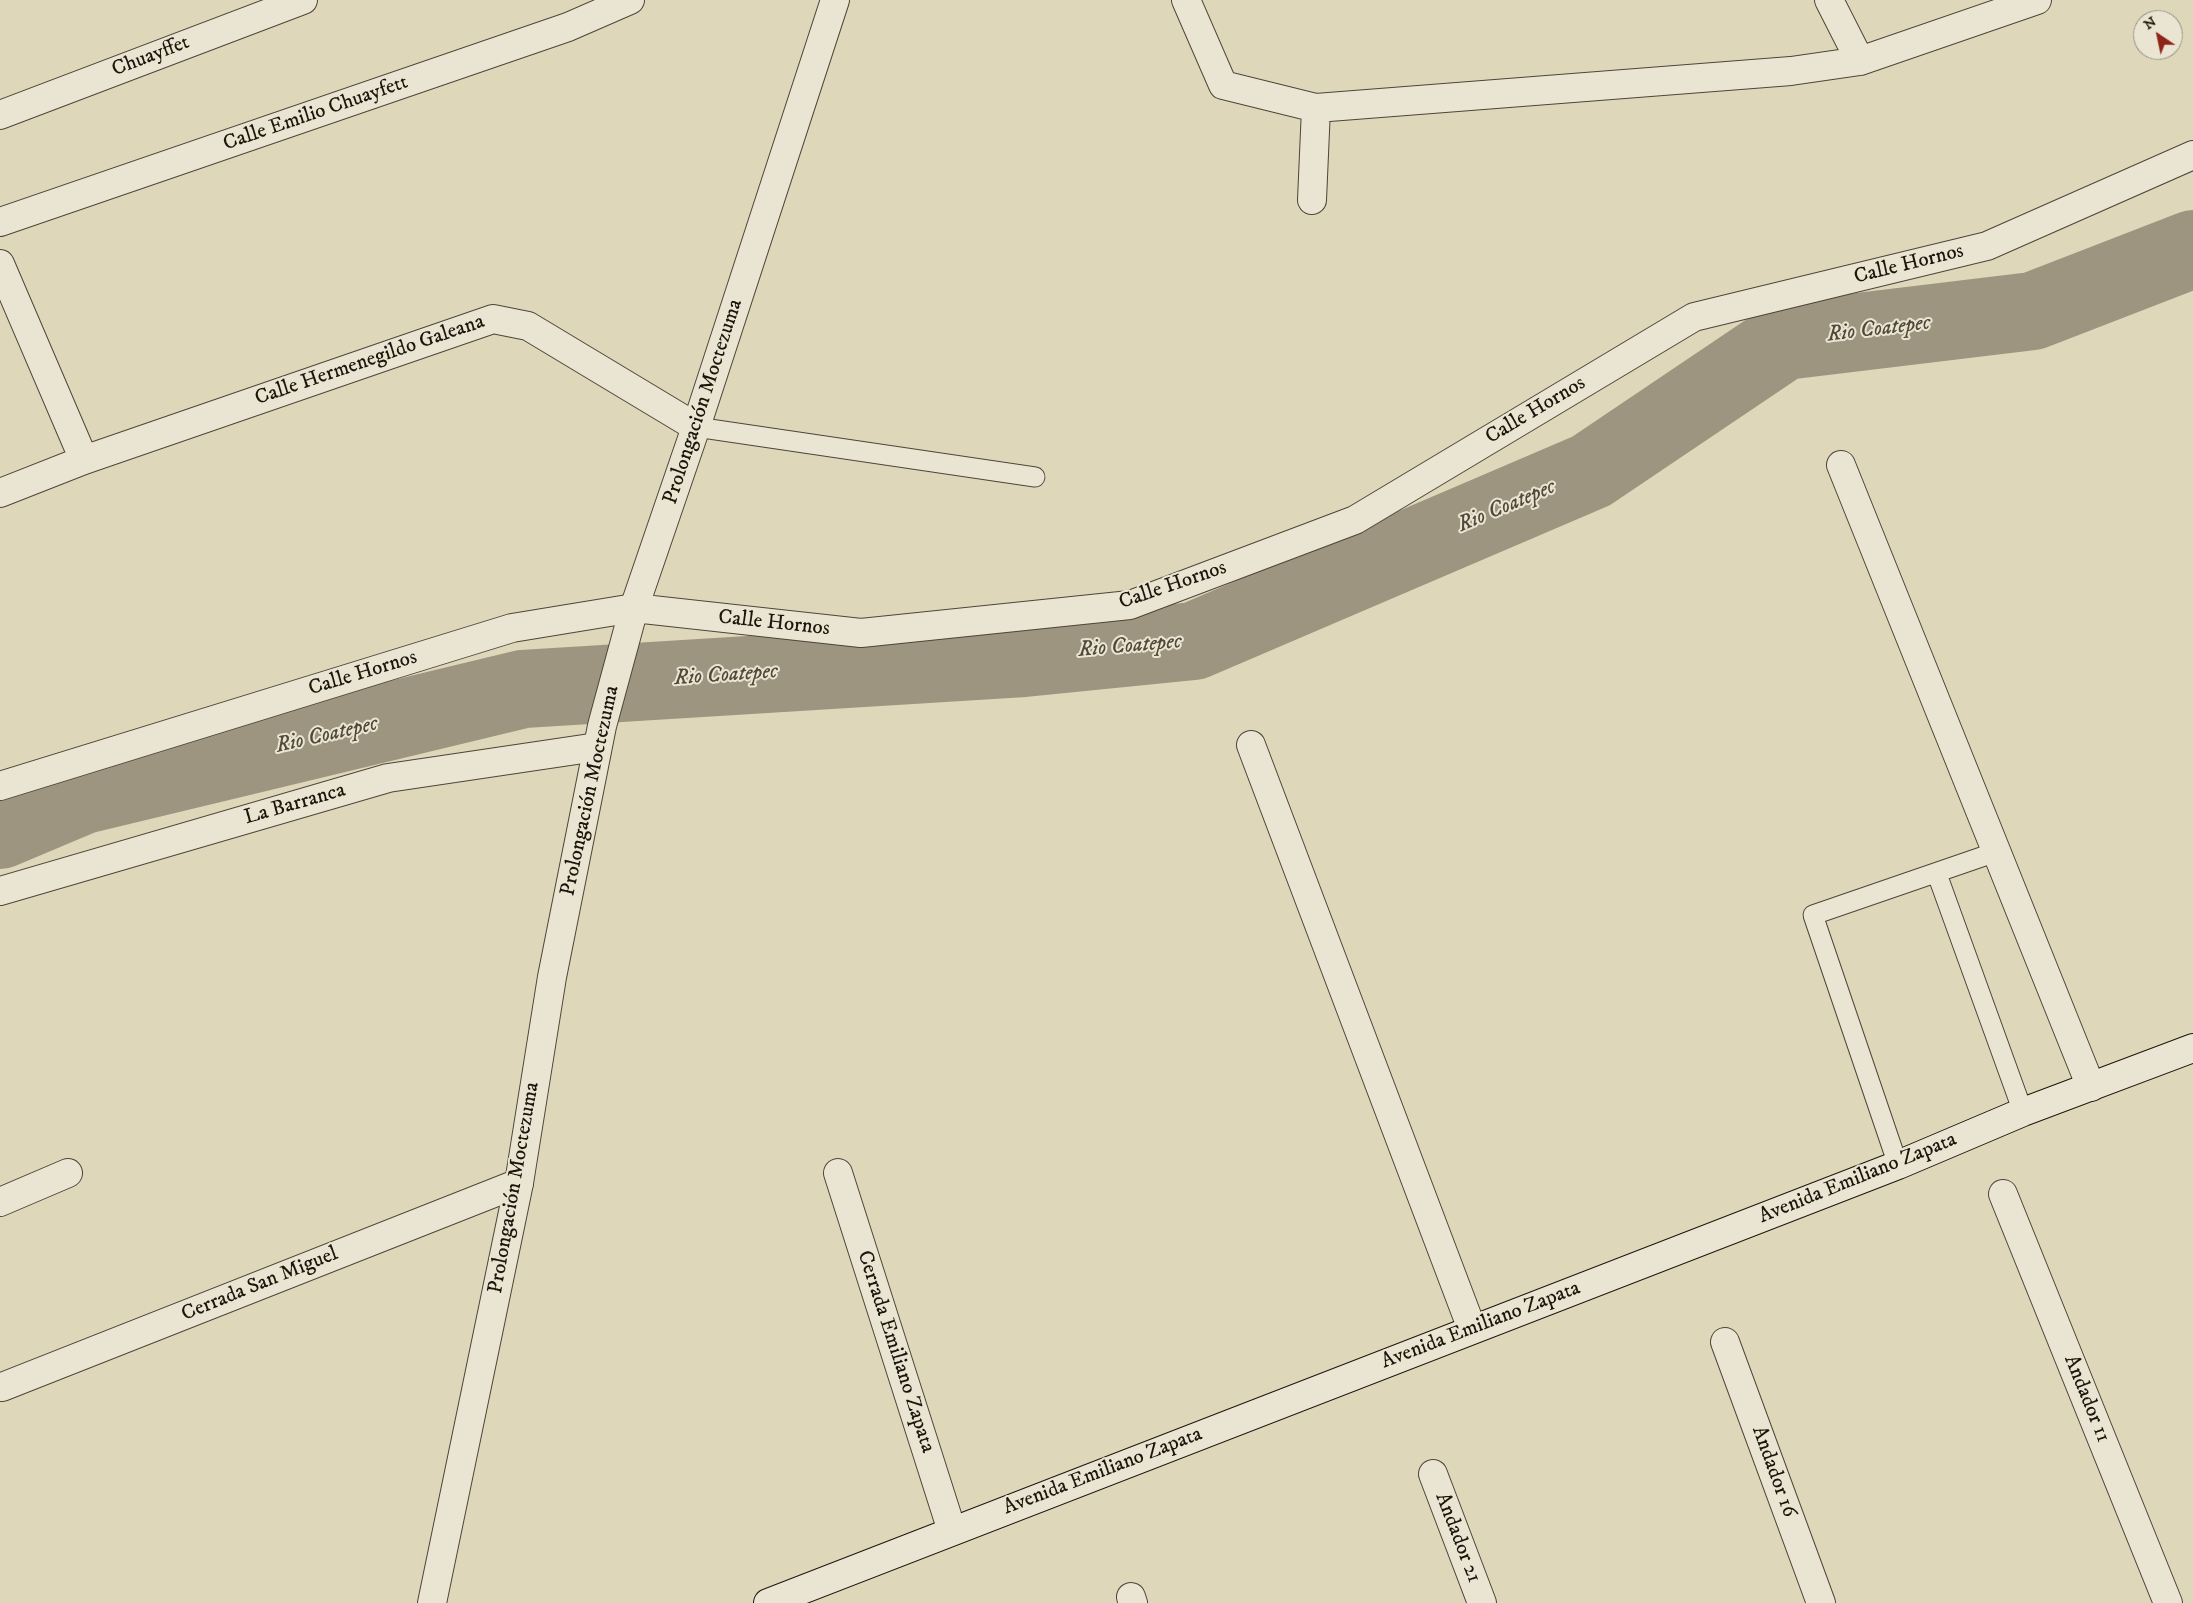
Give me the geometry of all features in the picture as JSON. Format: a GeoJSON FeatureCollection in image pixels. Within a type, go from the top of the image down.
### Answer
{"type":"FeatureCollection","features":[{"type":"Feature","properties":{"kind":"street","name":"Chuayffet"},"geometry":{"type":"LineString","coordinates":[[0,115],[303,0]]}},
{"type":"Feature","properties":{"kind":"street","name":"Calle Emilio Chuayfett"},"geometry":{"type":"LineString","coordinates":[[0,222],[568,27],[630,0]]}},
{"type":"Feature","properties":{"kind":"street","name":"Prolongación Moctezuma"},"geometry":{"type":"LineString","coordinates":[[432,1603],[519,1183],[552,977],[600,736],[631,619],[696,427],[835,0]]}},
{"type":"Feature","properties":{"kind":"street"},"geometry":{"type":"LineString","coordinates":[[1186,0],[1223,85],[1316,108],[1781,71],[1860,61],[2037,0]]}},
{"type":"Feature","properties":{"kind":"street"},"geometry":{"type":"LineString","coordinates":[[1829,0],[1860,61]]}},
{"type":"Feature","properties":{"kind":"street"},"geometry":{"type":"LineString","coordinates":[[1312,200],[1316,108]]}},
{"type":"Feature","properties":{"kind":"street","name":"Calle Hornos"},"geometry":{"type":"LineString","coordinates":[[0,786],[512,628],[631,619],[861,633],[1130,605],[1355,520],[1694,317],[1987,246],[2193,155]]}},
{"type":"Feature","properties":{"kind":"street"},"geometry":{"type":"LineString","coordinates":[[0,264],[84,460]]}},
{"type":"Feature","properties":{"kind":"street","name":"Calle Hermenegildo Galeana"},"geometry":{"type":"LineString","coordinates":[[0,493],[84,460],[493,319],[528,326],[696,427]]}},
{"type":"Feature","properties":{"kind":"street"},"geometry":{"type":"LineString","coordinates":[[1841,465],[2091,1087]]}},
{"type":"Feature","properties":{"kind":"street","name":"La Barranca"},"geometry":{"type":"LineString","coordinates":[[0,891],[388,778],[600,736]]}},
{"type":"Feature","properties":{"kind":"street"},"geometry":{"type":"LineString","coordinates":[[1251,745],[1472,1329]]}},
{"type":"Feature","properties":{"kind":"street","name":"Avenida Emiliano Zapata"},"geometry":{"type":"LineString","coordinates":[[768,1603],[1898,1165],[2023,1112],[2193,1048]]}},
{"type":"Feature","properties":{"kind":"street"},"geometry":{"type":"LineString","coordinates":[[0,1202],[68,1173]]}},
{"type":"Feature","properties":{"kind":"street","name":"Cerrada Emiliano Zapata"},"geometry":{"type":"LineString","coordinates":[[838,1173],[952,1531]]}},
{"type":"Feature","properties":{"kind":"street","name":"Cerrada San Miguel"},"geometry":{"type":"LineString","coordinates":[[2,1387],[519,1183]]}},
{"type":"Feature","properties":{"kind":"street","name":"Andador 11"},"geometry":{"type":"LineString","coordinates":[[2003,1194],[2168,1603]]}},
{"type":"Feature","properties":{"kind":"street","name":"Andador 16"},"geometry":{"type":"LineString","coordinates":[[1725,1342],[1821,1603]]}},
{"type":"Feature","properties":{"kind":"street","name":"Andador 21"},"geometry":{"type":"LineString","coordinates":[[1433,1474],[1482,1603]]}},
{"type":"Feature","properties":{"kind":"lane"},"geometry":{"type":"LineString","coordinates":[[696,427],[1035,477]]}},
{"type":"Feature","properties":{"kind":"lane"},"geometry":{"type":"LineString","coordinates":[[1898,1165],[1813,915],[1996,852]]}},
{"type":"Feature","properties":{"kind":"lane"},"geometry":{"type":"LineString","coordinates":[[1936,874],[2023,1112]]}},
{"type":"Feature","properties":{"kind":"waterway","name":"Rio Coatepec"},"geometry":{"type":"LineString","coordinates":[[0,830],[83,795],[523,689],[1024,658],[1194,641],[1591,471],[1784,341],[2033,311],[2193,249]]}}]}
